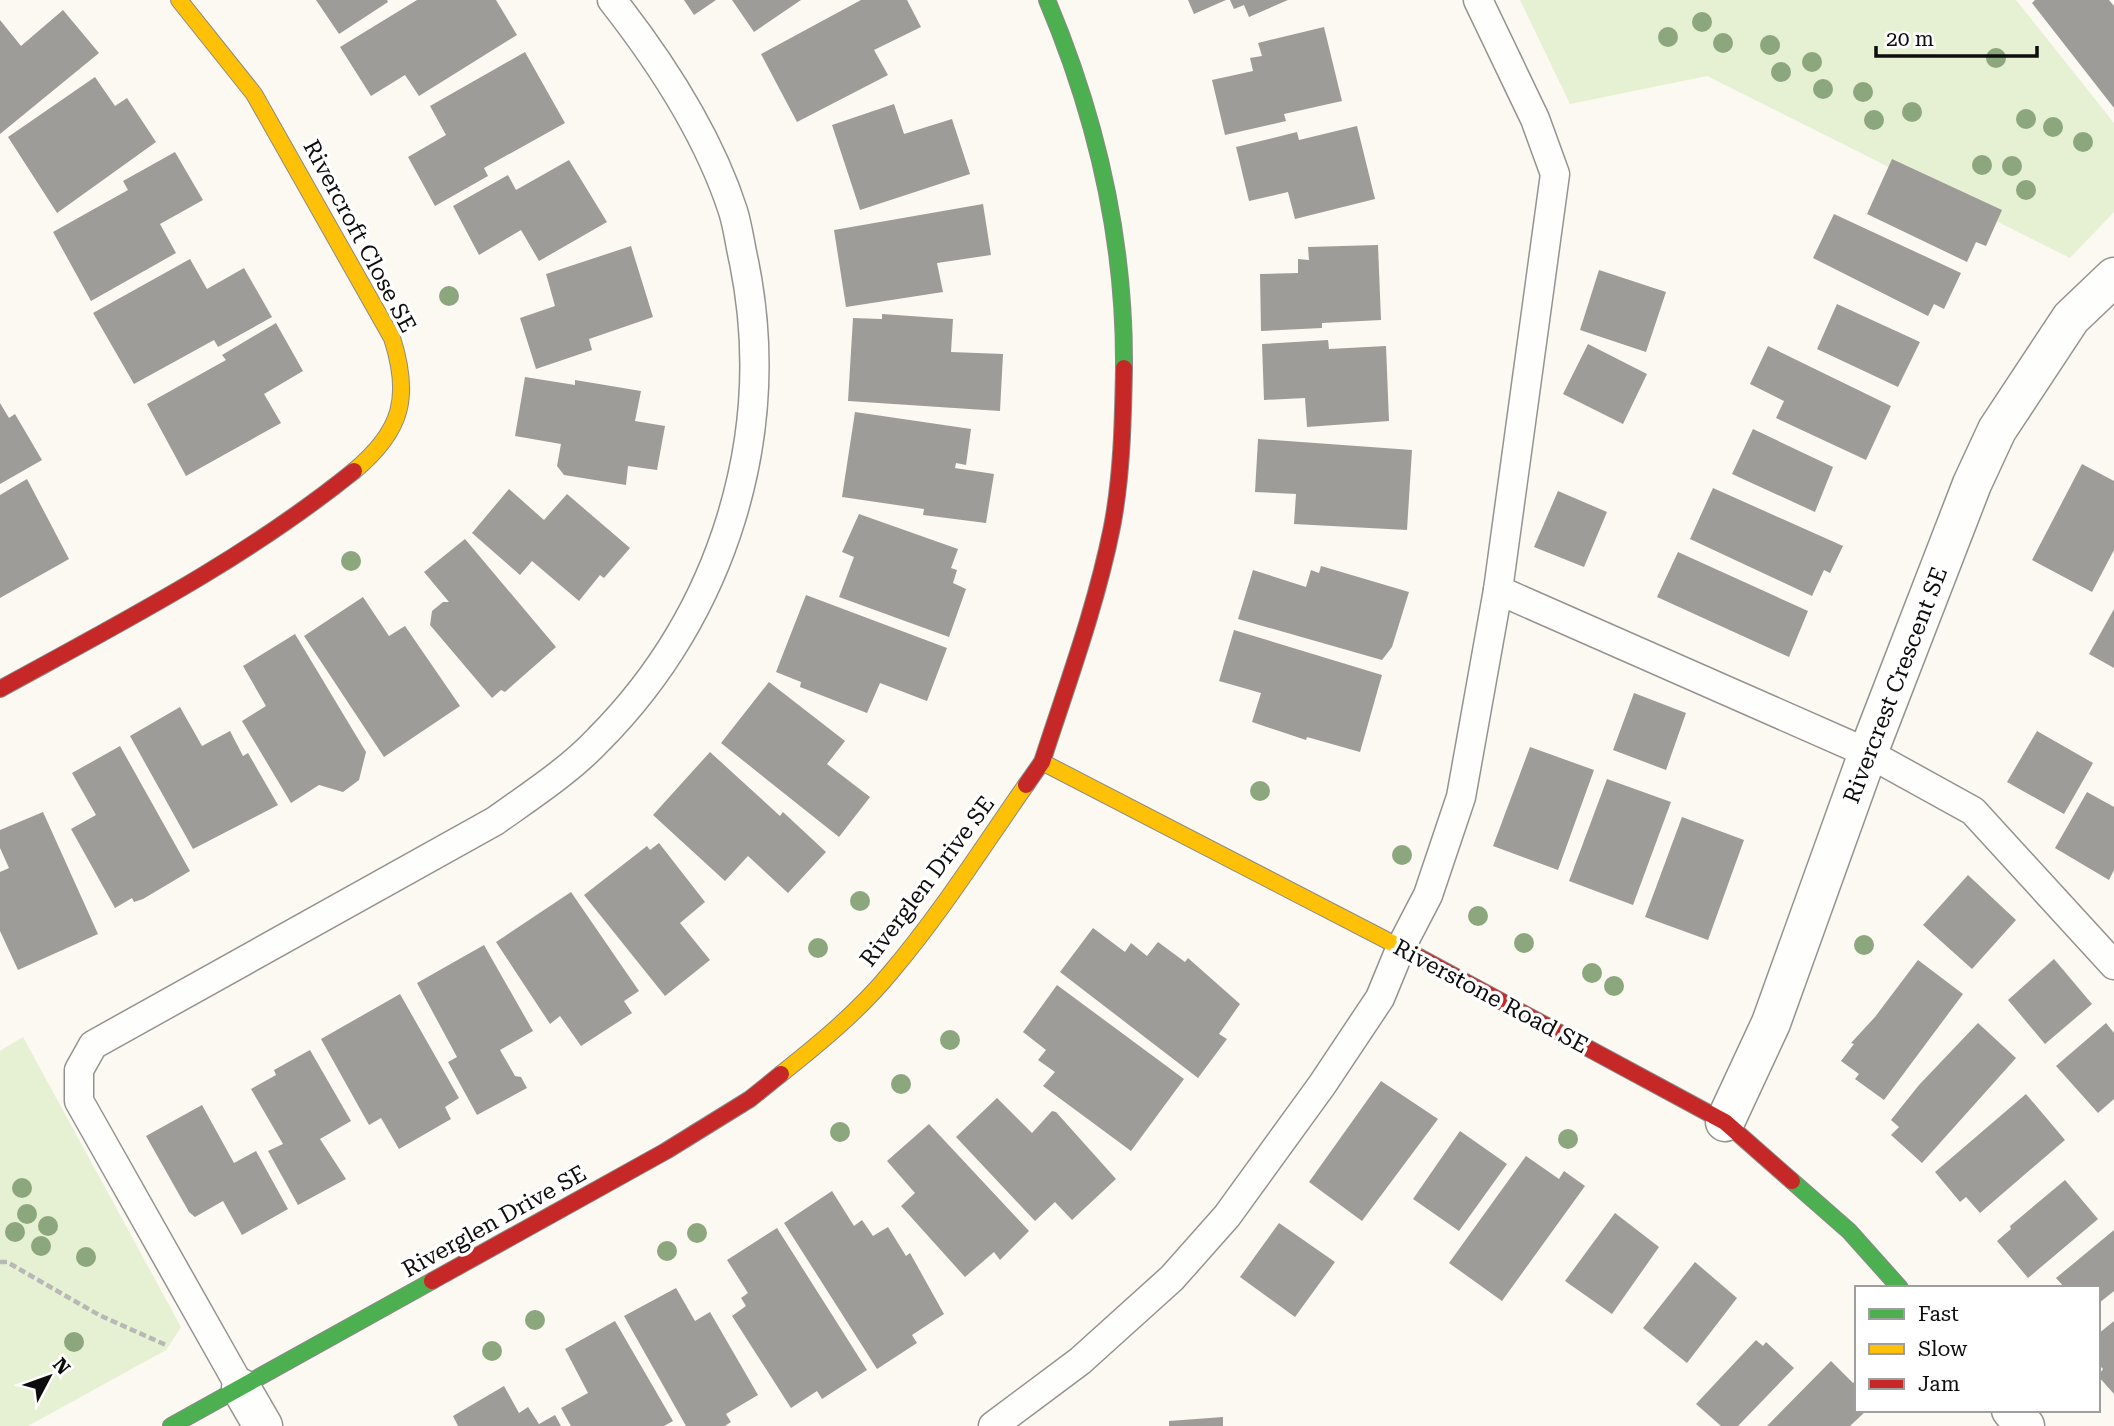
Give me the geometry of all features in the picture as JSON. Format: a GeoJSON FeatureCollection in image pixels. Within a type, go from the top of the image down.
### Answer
{"type":"FeatureCollection","features":[{"type":"Feature","properties":{"kind":"street","name":"Rivercroft Close SE"},"geometry":{"type":"LineString","coordinates":[[0,689],[233,559],[307,509],[372,455],[387,438],[402,398],[402,369],[392,338],[283,141],[254,94],[179,0]]}},
{"type":"Feature","properties":{"kind":"street","name":"Riverglen Drive SE"},"geometry":{"type":"LineString","coordinates":[[171,1426],[666,1151],[750,1099],[821,1042],[890,974],[944,904],[1042,762],[1094,598],[1112,526],[1123,436],[1124,347],[1118,262],[1100,152],[1067,47],[1046,0]]}},
{"type":"Feature","properties":{"kind":"street","name":"Rivercrest Crescent SE"},"geometry":{"type":"LineString","coordinates":[[1725,1122],[1771,1023],[1868,753],[1972,484],[1997,430],[2071,318],[2114,277]]}},
{"type":"Feature","properties":{"kind":"street","name":"Riverstone Road SE"},"geometry":{"type":"LineString","coordinates":[[1042,762],[1401,947],[1725,1122],[1849,1231],[1898,1286]]}},
{"type":"Feature","properties":{"kind":"street"},"geometry":{"type":"LineString","coordinates":[[240,1388],[263,1426]]}},
{"type":"Feature","properties":{"kind":"street"},"geometry":{"type":"LineString","coordinates":[[2013,1412],[2025,1426]]}},
{"type":"Feature","properties":{"kind":"lane"},"geometry":{"type":"LineString","coordinates":[[240,1388],[79,1101],[79,1070],[93,1045],[495,821],[540,789],[599,740],[658,670],[690,618],[713,571],[739,493],[754,415],[753,318],[733,211],[698,129],[612,0]]}},
{"type":"Feature","properties":{"kind":"lane"},"geometry":{"type":"LineString","coordinates":[[993,1426],[1080,1361],[1172,1278],[1227,1216],[1322,1086],[1380,998],[1401,947],[1428,895],[1461,797],[1498,590],[1555,174],[1535,119],[1478,0]]}},
{"type":"Feature","properties":{"kind":"lane"},"geometry":{"type":"LineString","coordinates":[[1498,590],[1868,753],[1973,811],[2114,965]]}},
{"type":"Feature","properties":{"kind":"path"},"geometry":{"type":"LineString","coordinates":[[0,1262],[7,1262],[99,1315],[162,1344],[178,1345],[212,1339]]}},
{"type":"Feature","properties":{"kind":"green space"},"geometry":{"type":"Polygon","coordinates":[[[1520,0],[2016,0],[2114,123],[2114,212],[2070,258],[1707,76],[1570,104],[1520,0]]]}},
{"type":"Feature","properties":{"kind":"green space"},"geometry":{"type":"Polygon","coordinates":[[[23,1037],[181,1327],[166,1350],[28,1426],[0,1426],[0,1051],[23,1037]]]}},
{"type":"Feature","properties":{"kind":"building"},"geometry":{"type":"Polygon","coordinates":[[[316,0],[387,0],[388,2],[339,34],[316,0]]]}},
{"type":"Feature","properties":{"kind":"building"},"geometry":{"type":"Polygon","coordinates":[[[417,0],[496,0],[517,35],[419,96],[405,75],[371,96],[340,47],[417,0]]]}},
{"type":"Feature","properties":{"kind":"building"},"geometry":{"type":"Polygon","coordinates":[[[684,0],[716,0],[694,15],[684,0]]]}},
{"type":"Feature","properties":{"kind":"building"},"geometry":{"type":"Polygon","coordinates":[[[732,0],[801,0],[754,32],[732,0]]]}},
{"type":"Feature","properties":{"kind":"building"},"geometry":{"type":"Polygon","coordinates":[[[861,0],[907,0],[921,27],[874,50],[888,75],[797,122],[761,54],[861,0]]]}},
{"type":"Feature","properties":{"kind":"building"},"geometry":{"type":"Polygon","coordinates":[[[1188,0],[1226,0],[1194,14],[1188,0]]]}},
{"type":"Feature","properties":{"kind":"building"},"geometry":{"type":"Polygon","coordinates":[[[1230,0],[1288,0],[1249,17],[1244,5],[1234,9],[1230,0]]]}},
{"type":"Feature","properties":{"kind":"building"},"geometry":{"type":"Polygon","coordinates":[[[2035,0],[2109,0],[2114,6],[2114,108],[2032,3],[2035,0]]]}},
{"type":"Feature","properties":{"kind":"building"},"geometry":{"type":"Polygon","coordinates":[[[63,10],[99,53],[0,134],[0,20],[21,46],[63,10]]]}},
{"type":"Feature","properties":{"kind":"building"},"geometry":{"type":"Polygon","coordinates":[[[1324,27],[1342,101],[1284,114],[1286,121],[1225,135],[1212,80],[1253,71],[1250,58],[1262,56],[1258,43],[1324,27]]]}},
{"type":"Feature","properties":{"kind":"building"},"geometry":{"type":"Polygon","coordinates":[[[525,52],[565,123],[484,168],[488,176],[435,206],[408,157],[446,135],[430,106],[525,52]]]}},
{"type":"Feature","properties":{"kind":"building"},"geometry":{"type":"Polygon","coordinates":[[[95,77],[115,106],[127,98],[156,142],[57,213],[8,137],[95,77]]]}},
{"type":"Feature","properties":{"kind":"building"},"geometry":{"type":"Polygon","coordinates":[[[894,104],[904,134],[952,119],[970,174],[860,210],[832,125],[894,104]]]}},
{"type":"Feature","properties":{"kind":"building"},"geometry":{"type":"Polygon","coordinates":[[[1357,126],[1375,199],[1295,219],[1288,192],[1249,201],[1236,147],[1297,132],[1299,140],[1357,126]]]}},
{"type":"Feature","properties":{"kind":"building"},"geometry":{"type":"Polygon","coordinates":[[[175,152],[203,200],[160,224],[176,253],[91,301],[53,232],[128,190],[123,181],[175,152]]]}},
{"type":"Feature","properties":{"kind":"building"},"geometry":{"type":"Polygon","coordinates":[[[1892,159],[2002,210],[1986,246],[1976,242],[1967,262],[1867,214],[1892,159]]]}},
{"type":"Feature","properties":{"kind":"building"},"geometry":{"type":"Polygon","coordinates":[[[569,160],[607,222],[539,261],[521,230],[479,255],[453,206],[508,175],[516,190],[569,160]]]}},
{"type":"Feature","properties":{"kind":"building"},"geometry":{"type":"Polygon","coordinates":[[[983,204],[991,255],[937,263],[943,292],[846,307],[834,230],[983,204]]]}},
{"type":"Feature","properties":{"kind":"building"},"geometry":{"type":"Polygon","coordinates":[[[1834,214],[1961,273],[1944,309],[1934,304],[1928,316],[1813,258],[1834,214]]]}},
{"type":"Feature","properties":{"kind":"building"},"geometry":{"type":"Polygon","coordinates":[[[1378,245],[1381,320],[1322,323],[1322,328],[1261,331],[1260,274],[1298,273],[1298,259],[1309,260],[1308,247],[1378,245]]]}},
{"type":"Feature","properties":{"kind":"building"},"geometry":{"type":"Polygon","coordinates":[[[631,246],[653,317],[589,339],[592,350],[536,369],[520,318],[555,306],[546,274],[631,246]]]}},
{"type":"Feature","properties":{"kind":"building"},"geometry":{"type":"Polygon","coordinates":[[[190,259],[207,289],[244,268],[272,317],[218,347],[214,340],[134,384],[93,313],[190,259]]]}},
{"type":"Feature","properties":{"kind":"building"},"geometry":{"type":"Polygon","coordinates":[[[1599,270],[1666,292],[1646,352],[1580,330],[1599,270]]]}},
{"type":"Feature","properties":{"kind":"building"},"geometry":{"type":"Polygon","coordinates":[[[1837,304],[1920,342],[1898,387],[1817,349],[1837,304]]]}},
{"type":"Feature","properties":{"kind":"building"},"geometry":{"type":"Polygon","coordinates":[[[882,314],[953,319],[951,352],[1003,354],[1000,411],[848,401],[853,318],[882,319],[882,314]]]}},
{"type":"Feature","properties":{"kind":"building"},"geometry":{"type":"Polygon","coordinates":[[[276,323],[303,371],[264,394],[281,423],[186,476],[147,404],[226,360],[222,355],[276,323]]]}},
{"type":"Feature","properties":{"kind":"building"},"geometry":{"type":"Polygon","coordinates":[[[1328,340],[1329,349],[1386,346],[1389,421],[1307,427],[1305,398],[1264,400],[1262,344],[1328,340]]]}},
{"type":"Feature","properties":{"kind":"building"},"geometry":{"type":"Polygon","coordinates":[[[1588,344],[1647,374],[1623,424],[1563,394],[1588,344]]]}},
{"type":"Feature","properties":{"kind":"building"},"geometry":{"type":"Polygon","coordinates":[[[1768,346],[1891,406],[1866,460],[1776,418],[1784,401],[1750,384],[1768,346]]]}},
{"type":"Feature","properties":{"kind":"building"},"geometry":{"type":"Polygon","coordinates":[[[525,377],[575,385],[575,380],[641,391],[635,421],[665,426],[657,470],[628,466],[626,485],[564,475],[557,466],[561,444],[515,436],[525,377]]]}},
{"type":"Feature","properties":{"kind":"building"},"geometry":{"type":"Polygon","coordinates":[[[0,403],[9,418],[15,414],[42,460],[0,484],[0,403]]]}},
{"type":"Feature","properties":{"kind":"building"},"geometry":{"type":"Polygon","coordinates":[[[855,412],[971,429],[966,465],[956,463],[955,468],[994,474],[986,523],[923,515],[924,509],[842,497],[855,412]]]}},
{"type":"Feature","properties":{"kind":"building"},"geometry":{"type":"Polygon","coordinates":[[[1753,429],[1833,467],[1815,512],[1732,474],[1753,429]]]}},
{"type":"Feature","properties":{"kind":"building"},"geometry":{"type":"Polygon","coordinates":[[[1258,439],[1412,450],[1407,530],[1294,524],[1296,494],[1255,492],[1258,439]]]}},
{"type":"Feature","properties":{"kind":"building"},"geometry":{"type":"Polygon","coordinates":[[[2082,464],[2114,481],[2114,550],[2092,592],[2032,560],[2082,464]]]}},
{"type":"Feature","properties":{"kind":"building"},"geometry":{"type":"Polygon","coordinates":[[[27,479],[69,559],[0,598],[0,495],[27,479]]]}},
{"type":"Feature","properties":{"kind":"building"},"geometry":{"type":"Polygon","coordinates":[[[1713,488],[1843,546],[1830,573],[1824,570],[1812,596],[1690,539],[1713,488]]]}},
{"type":"Feature","properties":{"kind":"building"},"geometry":{"type":"Polygon","coordinates":[[[509,489],[544,520],[567,494],[630,548],[604,578],[600,575],[579,601],[532,561],[520,575],[472,533],[509,489]]]}},
{"type":"Feature","properties":{"kind":"building"},"geometry":{"type":"Polygon","coordinates":[[[1558,491],[1607,512],[1584,567],[1534,547],[1558,491]]]}},
{"type":"Feature","properties":{"kind":"building"},"geometry":{"type":"Polygon","coordinates":[[[859,514],[958,549],[951,568],[957,570],[953,583],[966,589],[949,637],[839,597],[854,557],[842,552],[859,514]]]}},
{"type":"Feature","properties":{"kind":"building"},"geometry":{"type":"Polygon","coordinates":[[[465,539],[556,647],[505,692],[501,690],[492,698],[430,625],[432,611],[443,602],[449,602],[424,572],[465,539]]]}},
{"type":"Feature","properties":{"kind":"building"},"geometry":{"type":"Polygon","coordinates":[[[1678,552],[1808,611],[1789,657],[1657,597],[1678,552]]]}},
{"type":"Feature","properties":{"kind":"building"},"geometry":{"type":"Polygon","coordinates":[[[1321,566],[1409,592],[1392,647],[1382,660],[1238,619],[1253,570],[1306,587],[1311,570],[1319,573],[1321,566]]]}},
{"type":"Feature","properties":{"kind":"building"},"geometry":{"type":"Polygon","coordinates":[[[806,595],[947,648],[927,701],[880,683],[867,713],[800,687],[801,682],[776,672],[806,595]]]}},
{"type":"Feature","properties":{"kind":"building"},"geometry":{"type":"Polygon","coordinates":[[[363,597],[389,636],[405,626],[460,706],[384,757],[304,636],[363,597]]]}},
{"type":"Feature","properties":{"kind":"building"},"geometry":{"type":"Polygon","coordinates":[[[2114,609],[2114,668],[2089,654],[2114,609]]]}},
{"type":"Feature","properties":{"kind":"building"},"geometry":{"type":"Polygon","coordinates":[[[1234,630],[1382,675],[1360,752],[1307,737],[1306,740],[1252,722],[1261,693],[1219,681],[1234,630]]]}},
{"type":"Feature","properties":{"kind":"building"},"geometry":{"type":"Polygon","coordinates":[[[295,634],[366,752],[359,780],[343,792],[319,785],[291,803],[242,721],[266,706],[243,666],[295,634]]]}},
{"type":"Feature","properties":{"kind":"building"},"geometry":{"type":"Polygon","coordinates":[[[769,682],[845,741],[827,764],[870,797],[839,837],[721,743],[769,682]]]}},
{"type":"Feature","properties":{"kind":"building"},"geometry":{"type":"Polygon","coordinates":[[[1634,693],[1686,713],[1666,770],[1613,750],[1634,693]]]}},
{"type":"Feature","properties":{"kind":"building"},"geometry":{"type":"Polygon","coordinates":[[[180,707],[202,746],[230,731],[243,756],[248,753],[278,805],[193,849],[130,736],[180,707]]]}},
{"type":"Feature","properties":{"kind":"building"},"geometry":{"type":"Polygon","coordinates":[[[2037,731],[2093,763],[2064,814],[2007,782],[2037,731]]]}},
{"type":"Feature","properties":{"kind":"building"},"geometry":{"type":"Polygon","coordinates":[[[120,746],[190,871],[143,899],[134,902],[132,898],[115,908],[71,829],[96,815],[72,773],[120,746]]]}},
{"type":"Feature","properties":{"kind":"building"},"geometry":{"type":"Polygon","coordinates":[[[1530,747],[1594,770],[1558,870],[1493,846],[1530,747]]]}},
{"type":"Feature","properties":{"kind":"building"},"geometry":{"type":"Polygon","coordinates":[[[710,752],[780,816],[783,812],[826,852],[788,893],[748,856],[725,881],[653,815],[710,752]]]}},
{"type":"Feature","properties":{"kind":"building"},"geometry":{"type":"Polygon","coordinates":[[[1607,779],[1671,802],[1633,905],[1569,881],[1607,779]]]}},
{"type":"Feature","properties":{"kind":"building"},"geometry":{"type":"Polygon","coordinates":[[[2087,792],[2114,807],[2114,870],[2109,880],[2055,848],[2087,792]]]}},
{"type":"Feature","properties":{"kind":"building"},"geometry":{"type":"Polygon","coordinates":[[[43,812],[98,934],[18,970],[0,931],[0,872],[9,868],[0,848],[0,830],[43,812]]]}},
{"type":"Feature","properties":{"kind":"building"},"geometry":{"type":"Polygon","coordinates":[[[1682,817],[1744,840],[1708,940],[1645,917],[1682,817]]]}},
{"type":"Feature","properties":{"kind":"building"},"geometry":{"type":"Polygon","coordinates":[[[659,843],[705,902],[680,923],[710,960],[665,996],[584,895],[647,846],[650,850],[659,843]]]}},
{"type":"Feature","properties":{"kind":"building"},"geometry":{"type":"Polygon","coordinates":[[[1968,875],[2016,920],[1972,969],[1923,925],[1968,875]]]}},
{"type":"Feature","properties":{"kind":"building"},"geometry":{"type":"Polygon","coordinates":[[[571,892],[639,991],[624,1001],[632,1013],[581,1046],[560,1016],[550,1024],[496,942],[571,892]]]}},
{"type":"Feature","properties":{"kind":"building"},"geometry":{"type":"Polygon","coordinates":[[[1093,928],[1125,952],[1131,943],[1147,956],[1158,942],[1185,962],[1188,958],[1240,1004],[1219,1034],[1227,1039],[1198,1078],[1060,972],[1093,928]]]}},
{"type":"Feature","properties":{"kind":"building"},"geometry":{"type":"Polygon","coordinates":[[[484,945],[533,1031],[500,1050],[515,1076],[521,1077],[527,1088],[477,1115],[448,1062],[457,1057],[417,983],[484,945]]]}},
{"type":"Feature","properties":{"kind":"building"},"geometry":{"type":"Polygon","coordinates":[[[2054,959],[2092,1004],[2045,1044],[2008,1000],[2054,959]]]}},
{"type":"Feature","properties":{"kind":"building"},"geometry":{"type":"Polygon","coordinates":[[[1918,960],[1963,994],[1884,1100],[1855,1079],[1859,1074],[1841,1061],[1854,1044],[1851,1043],[1875,1017],[1918,960]]]}},
{"type":"Feature","properties":{"kind":"building"},"geometry":{"type":"Polygon","coordinates":[[[1057,985],[1184,1079],[1131,1151],[1043,1086],[1055,1072],[1038,1060],[1046,1050],[1023,1032],[1057,985]]]}},
{"type":"Feature","properties":{"kind":"building"},"geometry":{"type":"Polygon","coordinates":[[[400,994],[459,1098],[445,1107],[451,1119],[399,1149],[381,1118],[369,1125],[321,1039],[400,994]]]}},
{"type":"Feature","properties":{"kind":"building"},"geometry":{"type":"Polygon","coordinates":[[[1978,1023],[2016,1058],[1922,1163],[1891,1135],[1899,1127],[1891,1120],[1919,1085],[1978,1023]]]}},
{"type":"Feature","properties":{"kind":"building"},"geometry":{"type":"Polygon","coordinates":[[[2106,1023],[2114,1033],[2114,1099],[2098,1113],[2056,1066],[2106,1023]]]}},
{"type":"Feature","properties":{"kind":"building"},"geometry":{"type":"Polygon","coordinates":[[[310,1050],[351,1121],[320,1139],[346,1179],[298,1205],[268,1151],[283,1144],[251,1089],[276,1075],[274,1070],[310,1050]]]}},
{"type":"Feature","properties":{"kind":"building"},"geometry":{"type":"Polygon","coordinates":[[[1381,1081],[1438,1119],[1362,1221],[1309,1182],[1381,1081]]]}},
{"type":"Feature","properties":{"kind":"building"},"geometry":{"type":"Polygon","coordinates":[[[2026,1094],[2065,1140],[1980,1213],[1966,1197],[1960,1202],[1935,1172],[2026,1094]]]}},
{"type":"Feature","properties":{"kind":"building"},"geometry":{"type":"Polygon","coordinates":[[[997,1098],[1032,1133],[1052,1111],[1056,1112],[1116,1179],[1072,1220],[1055,1202],[1035,1221],[956,1137],[997,1098]]]}},
{"type":"Feature","properties":{"kind":"building"},"geometry":{"type":"Polygon","coordinates":[[[202,1105],[234,1163],[256,1151],[288,1209],[242,1235],[223,1201],[195,1217],[189,1212],[146,1136],[202,1105]]]}},
{"type":"Feature","properties":{"kind":"building"},"geometry":{"type":"Polygon","coordinates":[[[929,1124],[1029,1231],[1000,1260],[994,1252],[965,1277],[901,1206],[915,1193],[887,1161],[929,1124]]]}},
{"type":"Feature","properties":{"kind":"building"},"geometry":{"type":"Polygon","coordinates":[[[1460,1131],[1507,1164],[1459,1231],[1413,1199],[1460,1131]]]}},
{"type":"Feature","properties":{"kind":"building"},"geometry":{"type":"Polygon","coordinates":[[[1526,1156],[1559,1179],[1564,1171],[1585,1186],[1502,1301],[1449,1263],[1526,1156]]]}},
{"type":"Feature","properties":{"kind":"building"},"geometry":{"type":"Polygon","coordinates":[[[2065,1180],[2098,1219],[2028,1278],[1997,1241],[2011,1229],[2010,1226],[2065,1180]]]}},
{"type":"Feature","properties":{"kind":"building"},"geometry":{"type":"Polygon","coordinates":[[[832,1191],[854,1226],[862,1220],[873,1236],[888,1227],[906,1256],[910,1253],[944,1314],[912,1335],[917,1343],[877,1369],[784,1223],[832,1191]]]}},
{"type":"Feature","properties":{"kind":"building"},"geometry":{"type":"Polygon","coordinates":[[[1615,1213],[1659,1247],[1612,1314],[1565,1281],[1615,1213]]]}},
{"type":"Feature","properties":{"kind":"building"},"geometry":{"type":"Polygon","coordinates":[[[1279,1223],[1335,1262],[1295,1317],[1240,1277],[1279,1223]]]}},
{"type":"Feature","properties":{"kind":"building"},"geometry":{"type":"Polygon","coordinates":[[[777,1228],[867,1370],[822,1399],[817,1391],[791,1408],[732,1316],[746,1306],[741,1298],[748,1293],[727,1260],[777,1228]]]}},
{"type":"Feature","properties":{"kind":"building"},"geometry":{"type":"Polygon","coordinates":[[[2114,1230],[2114,1291],[2100,1302],[2100,1286],[2063,1286],[2056,1278],[2114,1230]]]}},
{"type":"Feature","properties":{"kind":"building"},"geometry":{"type":"Polygon","coordinates":[[[1695,1262],[1737,1298],[1687,1363],[1643,1328],[1695,1262]]]}},
{"type":"Feature","properties":{"kind":"building"},"geometry":{"type":"Polygon","coordinates":[[[676,1288],[695,1321],[710,1312],[758,1395],[726,1414],[731,1422],[725,1426],[686,1426],[624,1316],[676,1288]]]}},
{"type":"Feature","properties":{"kind":"building"},"geometry":{"type":"Polygon","coordinates":[[[615,1321],[673,1421],[664,1426],[571,1426],[561,1408],[588,1393],[565,1349],[615,1321]]]}},
{"type":"Feature","properties":{"kind":"building"},"geometry":{"type":"Polygon","coordinates":[[[2114,1321],[2114,1394],[2100,1378],[2103,1369],[2100,1366],[2100,1332],[2114,1321]]]}},
{"type":"Feature","properties":{"kind":"building"},"geometry":{"type":"Polygon","coordinates":[[[1756,1340],[1763,1346],[1766,1342],[1794,1368],[1738,1426],[1721,1426],[1696,1404],[1756,1340]]]}},
{"type":"Feature","properties":{"kind":"building"},"geometry":{"type":"Polygon","coordinates":[[[1831,1361],[1853,1383],[1855,1381],[1855,1412],[1865,1412],[1850,1426],[1767,1426],[1831,1361]]]}},
{"type":"Feature","properties":{"kind":"building"},"geometry":{"type":"Polygon","coordinates":[[[504,1386],[519,1413],[528,1407],[539,1424],[555,1415],[561,1426],[458,1426],[453,1416],[504,1386]]]}},
{"type":"Feature","properties":{"kind":"building"},"geometry":{"type":"Polygon","coordinates":[[[1223,1417],[1223,1426],[1169,1426],[1169,1421],[1223,1417]]]}},
{"type":"Feature","properties":{"kind":"traffic: fast"},"geometry":{"type":"LineString","coordinates":[[1047,0],[1080,89],[1104,180],[1119,273],[1124,368]]}},
{"type":"Feature","properties":{"kind":"traffic: fast"},"geometry":{"type":"LineString","coordinates":[[1792,1181],[1849,1231],[1898,1286]]}},
{"type":"Feature","properties":{"kind":"traffic: fast"},"geometry":{"type":"LineString","coordinates":[[171,1426],[432,1281]]}},
{"type":"Feature","properties":{"kind":"traffic: slow"},"geometry":{"type":"LineString","coordinates":[[179,0],[254,94],[392,338],[401,378],[398,412],[383,442],[354,471]]}},
{"type":"Feature","properties":{"kind":"traffic: slow"},"geometry":{"type":"LineString","coordinates":[[1042,762],[1419,957]]}},
{"type":"Feature","properties":{"kind":"traffic: slow"},"geometry":{"type":"LineString","coordinates":[[781,1074],[853,1013],[891,972],[944,904],[1026,785]]}},
{"type":"Feature","properties":{"kind":"traffic: jam"},"geometry":{"type":"LineString","coordinates":[[1026,785],[1042,762],[1098,587],[1112,527],[1120,468],[1124,368]]}},
{"type":"Feature","properties":{"kind":"traffic: jam"},"geometry":{"type":"LineString","coordinates":[[0,689],[137,614],[226,561],[270,533],[354,471]]}},
{"type":"Feature","properties":{"kind":"traffic: jam"},"geometry":{"type":"LineString","coordinates":[[1419,957],[1725,1122],[1792,1181]]}},
{"type":"Feature","properties":{"kind":"traffic: jam"},"geometry":{"type":"LineString","coordinates":[[432,1281],[666,1151],[750,1099],[781,1074]]}}]}
